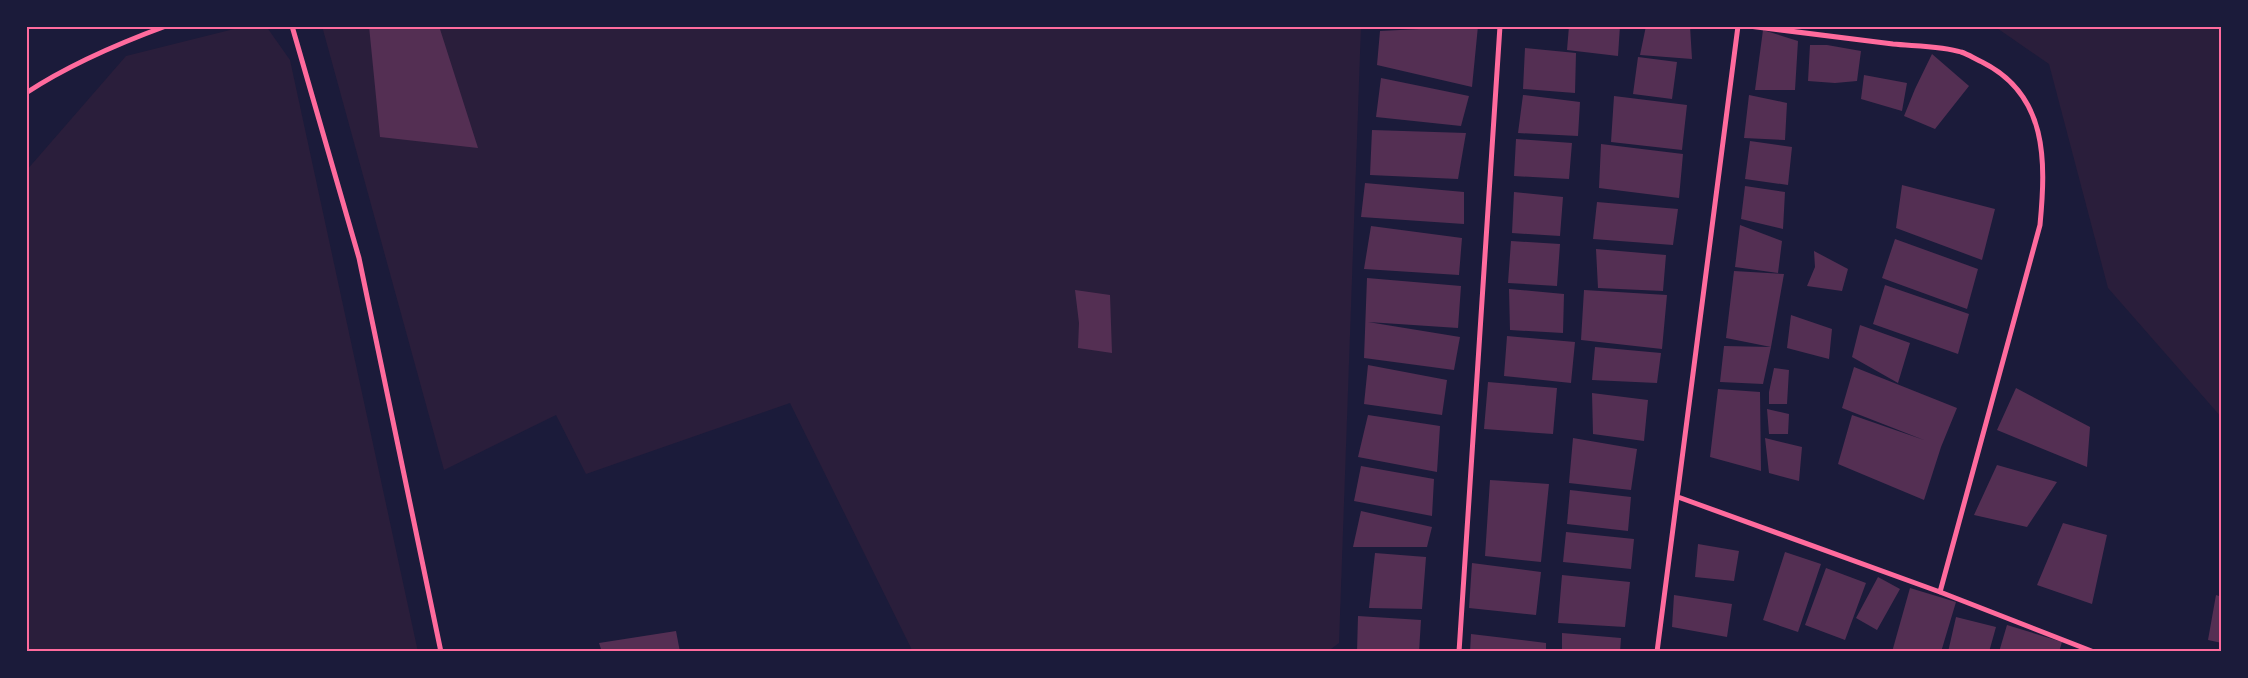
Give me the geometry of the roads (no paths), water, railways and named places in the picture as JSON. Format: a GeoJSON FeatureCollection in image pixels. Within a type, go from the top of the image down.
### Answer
{"type":"FeatureCollection","features":[{"type":"Feature","properties":{"kind":"street"},"geometry":{"type":"LineString","coordinates":[[26,93],[54,74],[94,54],[166,26]]}},
{"type":"Feature","properties":{"kind":"street"},"geometry":{"type":"LineString","coordinates":[[292,26],[359,258],[441,652]]}},
{"type":"Feature","properties":{"kind":"street"},"geometry":{"type":"LineString","coordinates":[[1459,652],[1500,26]]}},
{"type":"Feature","properties":{"kind":"street"},"geometry":{"type":"LineString","coordinates":[[1657,652],[1738,26]]}},
{"type":"Feature","properties":{"kind":"street"},"geometry":{"type":"LineString","coordinates":[[1749,26],[1961,52],[1999,71],[2016,88],[2030,108],[2037,129],[2042,158],[2044,184],[2040,225],[1940,592]]}},
{"type":"Feature","properties":{"kind":"street"},"geometry":{"type":"LineString","coordinates":[[1678,498],[1940,592],[2094,652]]}}]}
